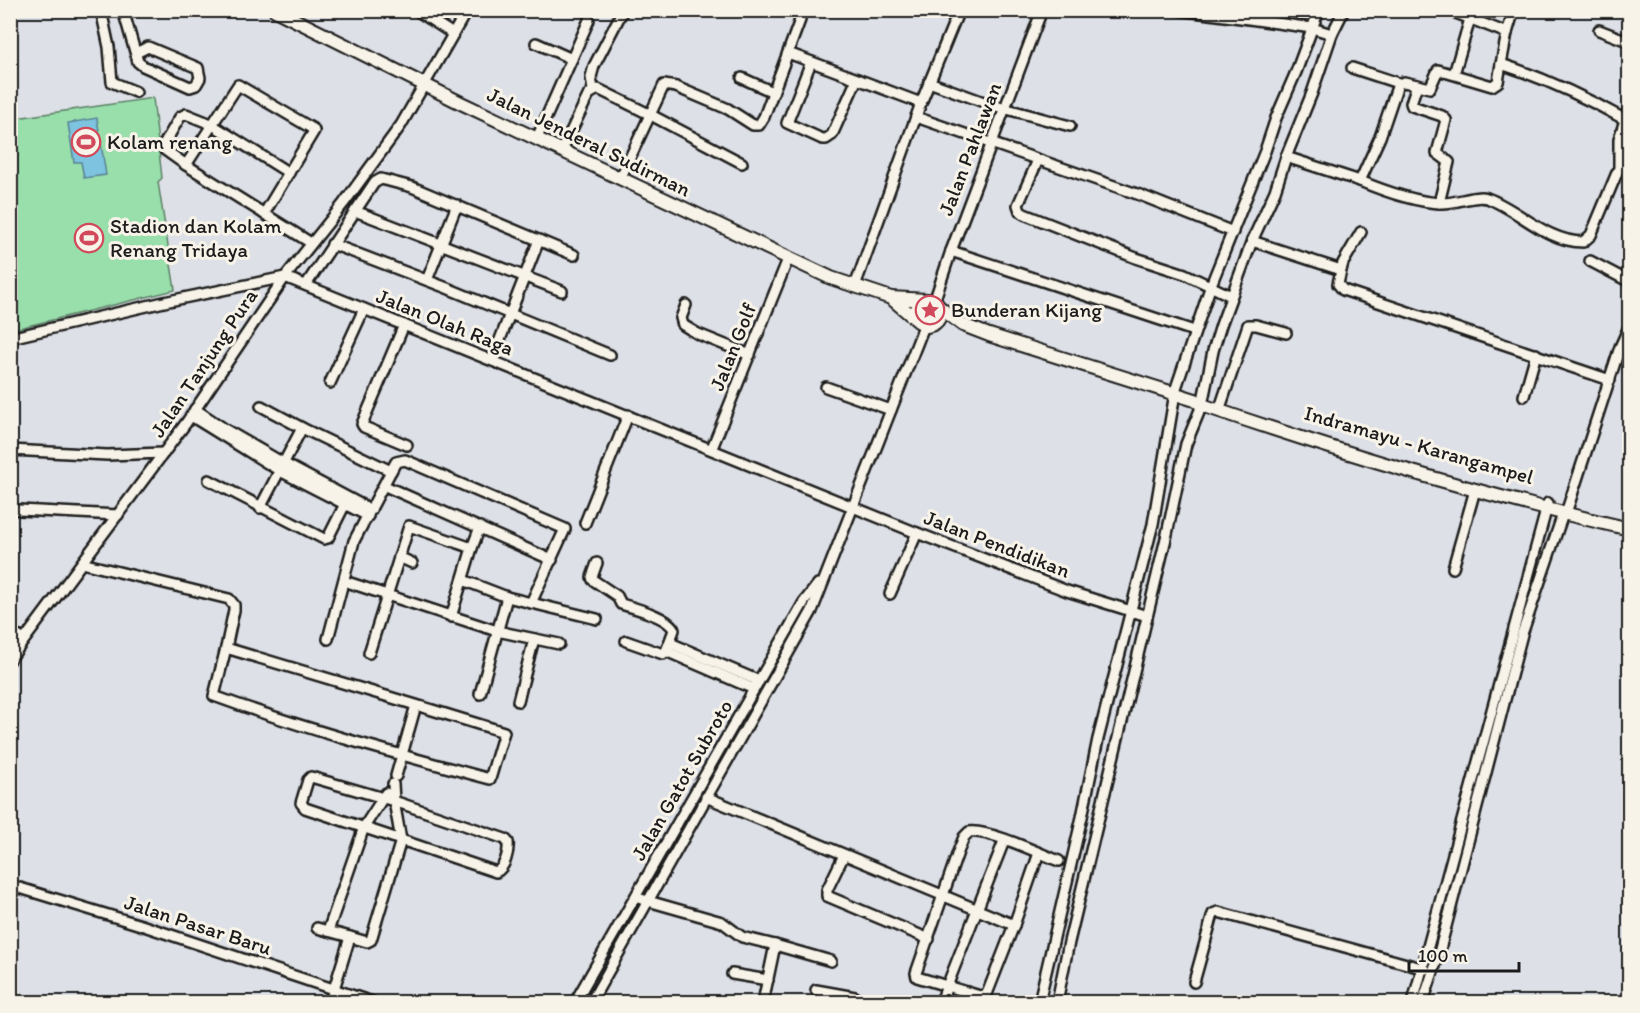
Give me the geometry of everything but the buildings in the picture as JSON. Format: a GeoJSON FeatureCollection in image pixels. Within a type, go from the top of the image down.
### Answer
{"type":"FeatureCollection","features":[{"type":"Feature","properties":{"kind":"main road","name":"Jalan Jenderal Sudirman"},"geometry":{"type":"LineString","coordinates":[[275,10],[425,85],[788,259],[831,278],[891,298]]}},
{"type":"Feature","properties":{"kind":"main road"},"geometry":{"type":"LineString","coordinates":[[891,298],[934,303],[963,325]]}},
{"type":"Feature","properties":{"kind":"main road"},"geometry":{"type":"LineString","coordinates":[[891,298],[924,324],[963,325]]}},
{"type":"Feature","properties":{"kind":"main road"},"geometry":{"type":"LineString","coordinates":[[920,303],[934,303],[941,311],[939,319],[924,324],[915,315],[916,308],[920,303]]}},
{"type":"Feature","properties":{"kind":"main road","name":"Indramayu - Karangampel"},"geometry":{"type":"LineString","coordinates":[[963,325],[989,336],[1175,394],[1221,405],[1556,509]]}},
{"type":"Feature","properties":{"kind":"main road","name":"Indramayu - Karangampel"},"geometry":{"type":"LineString","coordinates":[[1200,401],[1290,435],[1475,490],[1556,509],[1629,522]]}},
{"type":"Feature","properties":{"kind":"main road"},"geometry":{"type":"LineString","coordinates":[[1556,509],[1629,530]]}},
{"type":"Feature","properties":{"kind":"street"},"geometry":{"type":"LineString","coordinates":[[101,10],[109,47],[112,82],[136,92]]}},
{"type":"Feature","properties":{"kind":"street"},"geometry":{"type":"LineString","coordinates":[[123,10],[138,62],[190,87],[196,85],[200,78],[198,68],[148,47],[136,53]]}},
{"type":"Feature","properties":{"kind":"street"},"geometry":{"type":"LineString","coordinates":[[416,10],[453,34]]}},
{"type":"Feature","properties":{"kind":"street","name":"Jalan Tanjung Pura"},"geometry":{"type":"LineString","coordinates":[[10,659],[164,453],[285,277],[401,125],[467,10]]}},
{"type":"Feature","properties":{"kind":"street"},"geometry":{"type":"LineString","coordinates":[[562,150],[583,105],[593,90],[591,77],[594,66],[623,10]]}},
{"type":"Feature","properties":{"kind":"street"},"geometry":{"type":"LineString","coordinates":[[855,286],[921,103],[959,10]]}},
{"type":"Feature","properties":{"kind":"street","name":"Jalan Pahlawan"},"geometry":{"type":"LineString","coordinates":[[934,303],[951,251],[1042,10]]}},
{"type":"Feature","properties":{"kind":"street"},"geometry":{"type":"LineString","coordinates":[[1178,10],[1206,12],[1313,29],[1330,34]]}},
{"type":"Feature","properties":{"kind":"street"},"geometry":{"type":"LineString","coordinates":[[1057,1002],[1139,614],[1175,394],[1194,331],[1313,29],[1318,10]]}},
{"type":"Feature","properties":{"kind":"street"},"geometry":{"type":"LineString","coordinates":[[1039,1002],[1098,739],[1139,614],[1230,295],[1275,191],[1312,93],[1330,34],[1344,10]]}},
{"type":"Feature","properties":{"kind":"street"},"geometry":{"type":"LineString","coordinates":[[1448,10],[1507,33]]}},
{"type":"Feature","properties":{"kind":"street"},"geometry":{"type":"LineString","coordinates":[[1352,68],[1398,83],[1430,88],[1438,70],[1492,86],[1498,82],[1507,33],[1514,10]]}},
{"type":"Feature","properties":{"kind":"street"},"geometry":{"type":"LineString","coordinates":[[1454,74],[1470,19]]}},
{"type":"Feature","properties":{"kind":"street"},"geometry":{"type":"LineString","coordinates":[[537,138],[589,20]]}},
{"type":"Feature","properties":{"kind":"street"},"geometry":{"type":"LineString","coordinates":[[620,179],[662,87],[667,84],[728,109],[756,126],[761,122],[800,20]]}},
{"type":"Feature","properties":{"kind":"street"},"geometry":{"type":"LineString","coordinates":[[1599,30],[1629,42]]}},
{"type":"Feature","properties":{"kind":"street"},"geometry":{"type":"LineString","coordinates":[[536,43],[572,59]]}},
{"type":"Feature","properties":{"kind":"street"},"geometry":{"type":"LineString","coordinates":[[788,52],[921,103]]}},
{"type":"Feature","properties":{"kind":"street"},"geometry":{"type":"LineString","coordinates":[[812,62],[787,123],[822,139],[826,140],[832,135],[856,79]]}},
{"type":"Feature","properties":{"kind":"street"},"geometry":{"type":"LineString","coordinates":[[1501,64],[1523,71],[1594,102],[1624,119]]}},
{"type":"Feature","properties":{"kind":"street"},"geometry":{"type":"LineString","coordinates":[[742,78],[773,92]]}},
{"type":"Feature","properties":{"kind":"street"},"geometry":{"type":"LineString","coordinates":[[929,82],[1004,108],[1070,126]]}},
{"type":"Feature","properties":{"kind":"street"},"geometry":{"type":"LineString","coordinates":[[1360,181],[1380,137],[1398,83]]}},
{"type":"Feature","properties":{"kind":"street"},"geometry":{"type":"LineString","coordinates":[[186,165],[238,85],[304,123],[314,131],[264,214]]}},
{"type":"Feature","properties":{"kind":"street"},"geometry":{"type":"LineString","coordinates":[[1417,85],[1412,106],[1442,116],[1446,120],[1437,153],[1449,162],[1439,203]]}},
{"type":"Feature","properties":{"kind":"street"},"geometry":{"type":"LineString","coordinates":[[593,90],[603,91],[742,164]]}},
{"type":"Feature","properties":{"kind":"street"},"geometry":{"type":"LineString","coordinates":[[1286,157],[1401,195],[1439,203],[1457,202],[1477,197],[1488,199],[1536,227],[1562,238],[1584,242],[1591,235],[1619,168],[1619,139],[1629,105]]}},
{"type":"Feature","properties":{"kind":"street"},"geometry":{"type":"LineString","coordinates":[[290,173],[211,124],[186,114],[180,117],[163,146],[165,150],[186,165],[311,243]]}},
{"type":"Feature","properties":{"kind":"street"},"geometry":{"type":"LineString","coordinates":[[916,117],[1140,195],[1233,232]]}},
{"type":"Feature","properties":{"kind":"street"},"geometry":{"type":"LineString","coordinates":[[1038,160],[1019,203],[1019,208],[1024,214],[1230,295]]}},
{"type":"Feature","properties":{"kind":"street"},"geometry":{"type":"LineString","coordinates":[[1619,168],[1629,170]]}},
{"type":"Feature","properties":{"kind":"street"},"geometry":{"type":"LineString","coordinates":[[306,285],[374,183],[381,179],[412,187],[574,255]]}},
{"type":"Feature","properties":{"kind":"street"},"geometry":{"type":"LineString","coordinates":[[427,280],[457,205]]}},
{"type":"Feature","properties":{"kind":"street"},"geometry":{"type":"LineString","coordinates":[[355,211],[562,291]]}},
{"type":"Feature","properties":{"kind":"street"},"geometry":{"type":"LineString","coordinates":[[1361,232],[1343,262],[1338,284],[1343,290],[1610,380]]}},
{"type":"Feature","properties":{"kind":"street"},"geometry":{"type":"LineString","coordinates":[[492,360],[539,240]]}},
{"type":"Feature","properties":{"kind":"street"},"geometry":{"type":"LineString","coordinates":[[1252,241],[1341,270]]}},
{"type":"Feature","properties":{"kind":"street"},"geometry":{"type":"LineString","coordinates":[[332,244],[427,280],[609,355]]}},
{"type":"Feature","properties":{"kind":"street"},"geometry":{"type":"LineString","coordinates":[[951,251],[1194,331]]}},
{"type":"Feature","properties":{"kind":"street","name":"Jalan Golf"},"geometry":{"type":"LineString","coordinates":[[712,448],[788,259]]}},
{"type":"Feature","properties":{"kind":"street"},"geometry":{"type":"LineString","coordinates":[[1590,261],[1629,282]]}},
{"type":"Feature","properties":{"kind":"street"},"geometry":{"type":"LineString","coordinates":[[10,338],[285,277]]}},
{"type":"Feature","properties":{"kind":"street","name":"Jalan Olah Raga"},"geometry":{"type":"LineString","coordinates":[[285,277],[853,505]]}},
{"type":"Feature","properties":{"kind":"street"},"geometry":{"type":"LineString","coordinates":[[686,305],[681,318],[683,325],[698,334],[750,355]]}},
{"type":"Feature","properties":{"kind":"street"},"geometry":{"type":"LineString","coordinates":[[330,383],[364,309]]}},
{"type":"Feature","properties":{"kind":"street","name":"Jalan Gatot Subroto"},"geometry":{"type":"LineString","coordinates":[[591,1002],[812,611],[924,324]]}},
{"type":"Feature","properties":{"kind":"street"},"geometry":{"type":"LineString","coordinates":[[404,325],[362,424],[364,427],[407,446]]}},
{"type":"Feature","properties":{"kind":"street"},"geometry":{"type":"LineString","coordinates":[[1221,405],[1248,325],[1286,333]]}},
{"type":"Feature","properties":{"kind":"street"},"geometry":{"type":"LineString","coordinates":[[1413,1002],[1556,509],[1625,349],[1629,325]]}},
{"type":"Feature","properties":{"kind":"street"},"geometry":{"type":"LineString","coordinates":[[1524,396],[1536,354]]}},
{"type":"Feature","properties":{"kind":"street"},"geometry":{"type":"LineString","coordinates":[[826,387],[891,410]]}},
{"type":"Feature","properties":{"kind":"street"},"geometry":{"type":"LineString","coordinates":[[261,406],[391,471]]}},
{"type":"Feature","properties":{"kind":"street"},"geometry":{"type":"LineString","coordinates":[[193,412],[345,504],[369,513]]}},
{"type":"Feature","properties":{"kind":"street"},"geometry":{"type":"LineString","coordinates":[[585,523],[628,415]]}},
{"type":"Feature","properties":{"kind":"street"},"geometry":{"type":"LineString","coordinates":[[260,508],[302,428]]}},
{"type":"Feature","properties":{"kind":"street"},"geometry":{"type":"LineString","coordinates":[[10,450],[107,455],[164,453]]}},
{"type":"Feature","properties":{"kind":"street"},"geometry":{"type":"LineString","coordinates":[[328,639],[354,541],[396,462],[405,460],[565,529],[531,603]]}},
{"type":"Feature","properties":{"kind":"street"},"geometry":{"type":"LineString","coordinates":[[281,467],[369,513]]}},
{"type":"Feature","properties":{"kind":"street"},"geometry":{"type":"LineString","coordinates":[[209,480],[324,539],[328,538],[345,504]]}},
{"type":"Feature","properties":{"kind":"street"},"geometry":{"type":"LineString","coordinates":[[385,486],[552,560]]}},
{"type":"Feature","properties":{"kind":"street"},"geometry":{"type":"LineString","coordinates":[[1454,567],[1475,490]]}},
{"type":"Feature","properties":{"kind":"street","name":"Jalan Pendidikan"},"geometry":{"type":"LineString","coordinates":[[853,505],[917,533],[1067,591],[1139,614]]}},
{"type":"Feature","properties":{"kind":"street"},"geometry":{"type":"LineString","coordinates":[[1424,1002],[1556,509]]}},
{"type":"Feature","properties":{"kind":"street"},"geometry":{"type":"LineString","coordinates":[[19,510],[118,515]]}},
{"type":"Feature","properties":{"kind":"street"},"geometry":{"type":"LineString","coordinates":[[369,652],[409,526],[472,548]]}},
{"type":"Feature","properties":{"kind":"street"},"geometry":{"type":"LineString","coordinates":[[451,617],[480,527]]}},
{"type":"Feature","properties":{"kind":"street"},"geometry":{"type":"LineString","coordinates":[[890,594],[917,533]]}},
{"type":"Feature","properties":{"kind":"street"},"geometry":{"type":"LineString","coordinates":[[399,557],[412,563]]}},
{"type":"Feature","properties":{"kind":"street"},"geometry":{"type":"LineString","coordinates":[[82,562],[229,599],[234,605],[234,610],[214,696],[273,718],[490,778],[504,732],[226,648]]}},
{"type":"Feature","properties":{"kind":"street"},"geometry":{"type":"LineString","coordinates":[[597,563],[593,580],[617,596],[621,604],[670,623],[674,630],[668,647],[661,654],[626,640]]}},
{"type":"Feature","properties":{"kind":"street","name":"Jalan Gatot Subroto"},"geometry":{"type":"LineString","coordinates":[[575,1002],[804,602],[824,578]]}},
{"type":"Feature","properties":{"kind":"street"},"geometry":{"type":"LineString","coordinates":[[463,580],[507,597],[597,619]]}},
{"type":"Feature","properties":{"kind":"street"},"geometry":{"type":"LineString","coordinates":[[344,581],[497,631],[559,644]]}},
{"type":"Feature","properties":{"kind":"street"},"geometry":{"type":"LineString","coordinates":[[480,694],[507,597]]}},
{"type":"Feature","properties":{"kind":"street"},"geometry":{"type":"LineString","coordinates":[[10,631],[24,640]]}},
{"type":"Feature","properties":{"kind":"street"},"geometry":{"type":"LineString","coordinates":[[518,701],[534,639]]}},
{"type":"Feature","properties":{"kind":"street"},"geometry":{"type":"LineString","coordinates":[[668,647],[757,685]]}},
{"type":"Feature","properties":{"kind":"street"},"geometry":{"type":"LineString","coordinates":[[396,776],[416,705]]}},
{"type":"Feature","properties":{"kind":"street"},"geometry":{"type":"LineString","coordinates":[[309,778],[328,781],[394,801],[505,838],[509,846],[500,872],[302,806],[301,802],[309,778]]}},
{"type":"Feature","properties":{"kind":"street"},"geometry":{"type":"LineString","coordinates":[[317,928],[367,942],[371,940],[400,840],[393,784],[364,827],[328,931]]}},
{"type":"Feature","properties":{"kind":"street"},"geometry":{"type":"LineString","coordinates":[[706,797],[1014,925]]}},
{"type":"Feature","properties":{"kind":"street"},"geometry":{"type":"LineString","coordinates":[[1039,853],[987,994],[980,996],[919,978],[916,975],[922,955],[958,852],[967,834],[978,831],[1039,853],[1059,861]]}},
{"type":"Feature","properties":{"kind":"street"},"geometry":{"type":"LineString","coordinates":[[942,999],[1004,841]]}},
{"type":"Feature","properties":{"kind":"street"},"geometry":{"type":"LineString","coordinates":[[844,855],[827,891],[827,896],[929,939]]}},
{"type":"Feature","properties":{"kind":"street","name":"Jalan Pasar Baru"},"geometry":{"type":"LineString","coordinates":[[10,885],[141,925],[372,1002]]}},
{"type":"Feature","properties":{"kind":"street"},"geometry":{"type":"LineString","coordinates":[[636,897],[722,922],[742,937],[831,961]]}},
{"type":"Feature","properties":{"kind":"street"},"geometry":{"type":"LineString","coordinates":[[1194,982],[1208,928],[1213,914],[1218,912],[1433,973]]}},
{"type":"Feature","properties":{"kind":"street"},"geometry":{"type":"LineString","coordinates":[[1059,921],[1072,924]]}},
{"type":"Feature","properties":{"kind":"street"},"geometry":{"type":"LineString","coordinates":[[1431,934],[1443,936]]}},
{"type":"Feature","properties":{"kind":"street"},"geometry":{"type":"LineString","coordinates":[[330,1002],[350,937]]}},
{"type":"Feature","properties":{"kind":"street"},"geometry":{"type":"LineString","coordinates":[[763,1002],[775,945]]}},
{"type":"Feature","properties":{"kind":"street"},"geometry":{"type":"LineString","coordinates":[[732,974],[768,980]]}},
{"type":"Feature","properties":{"kind":"street"},"geometry":{"type":"LineString","coordinates":[[816,990],[839,998],[855,997]]}},
{"type":"Feature","properties":{"kind":"green space","name":"Stadion dan Kolam Renang Tridaya"},"geometry":{"type":"Polygon","coordinates":[[[153,98],[162,178],[158,182],[175,290],[11,330],[10,119],[153,98]]]}},
{"type":"Feature","properties":{"kind":"water","name":"Kolam renang"},"geometry":{"type":"Polygon","coordinates":[[[97,118],[106,175],[84,178],[81,162],[74,162],[68,123],[97,118]]]}},
{"type":"Feature","properties":{"kind":"place","name":"Kolam renang"},"geometry":{"type":"Point","coordinates":[86,142]}},
{"type":"Feature","properties":{"kind":"place","name":"Stadion dan Kolam Renang Tridaya"},"geometry":{"type":"Point","coordinates":[89,238]}},
{"type":"Feature","properties":{"kind":"place","name":"Bunderan Kijang"},"geometry":{"type":"Point","coordinates":[930,310]}}]}
